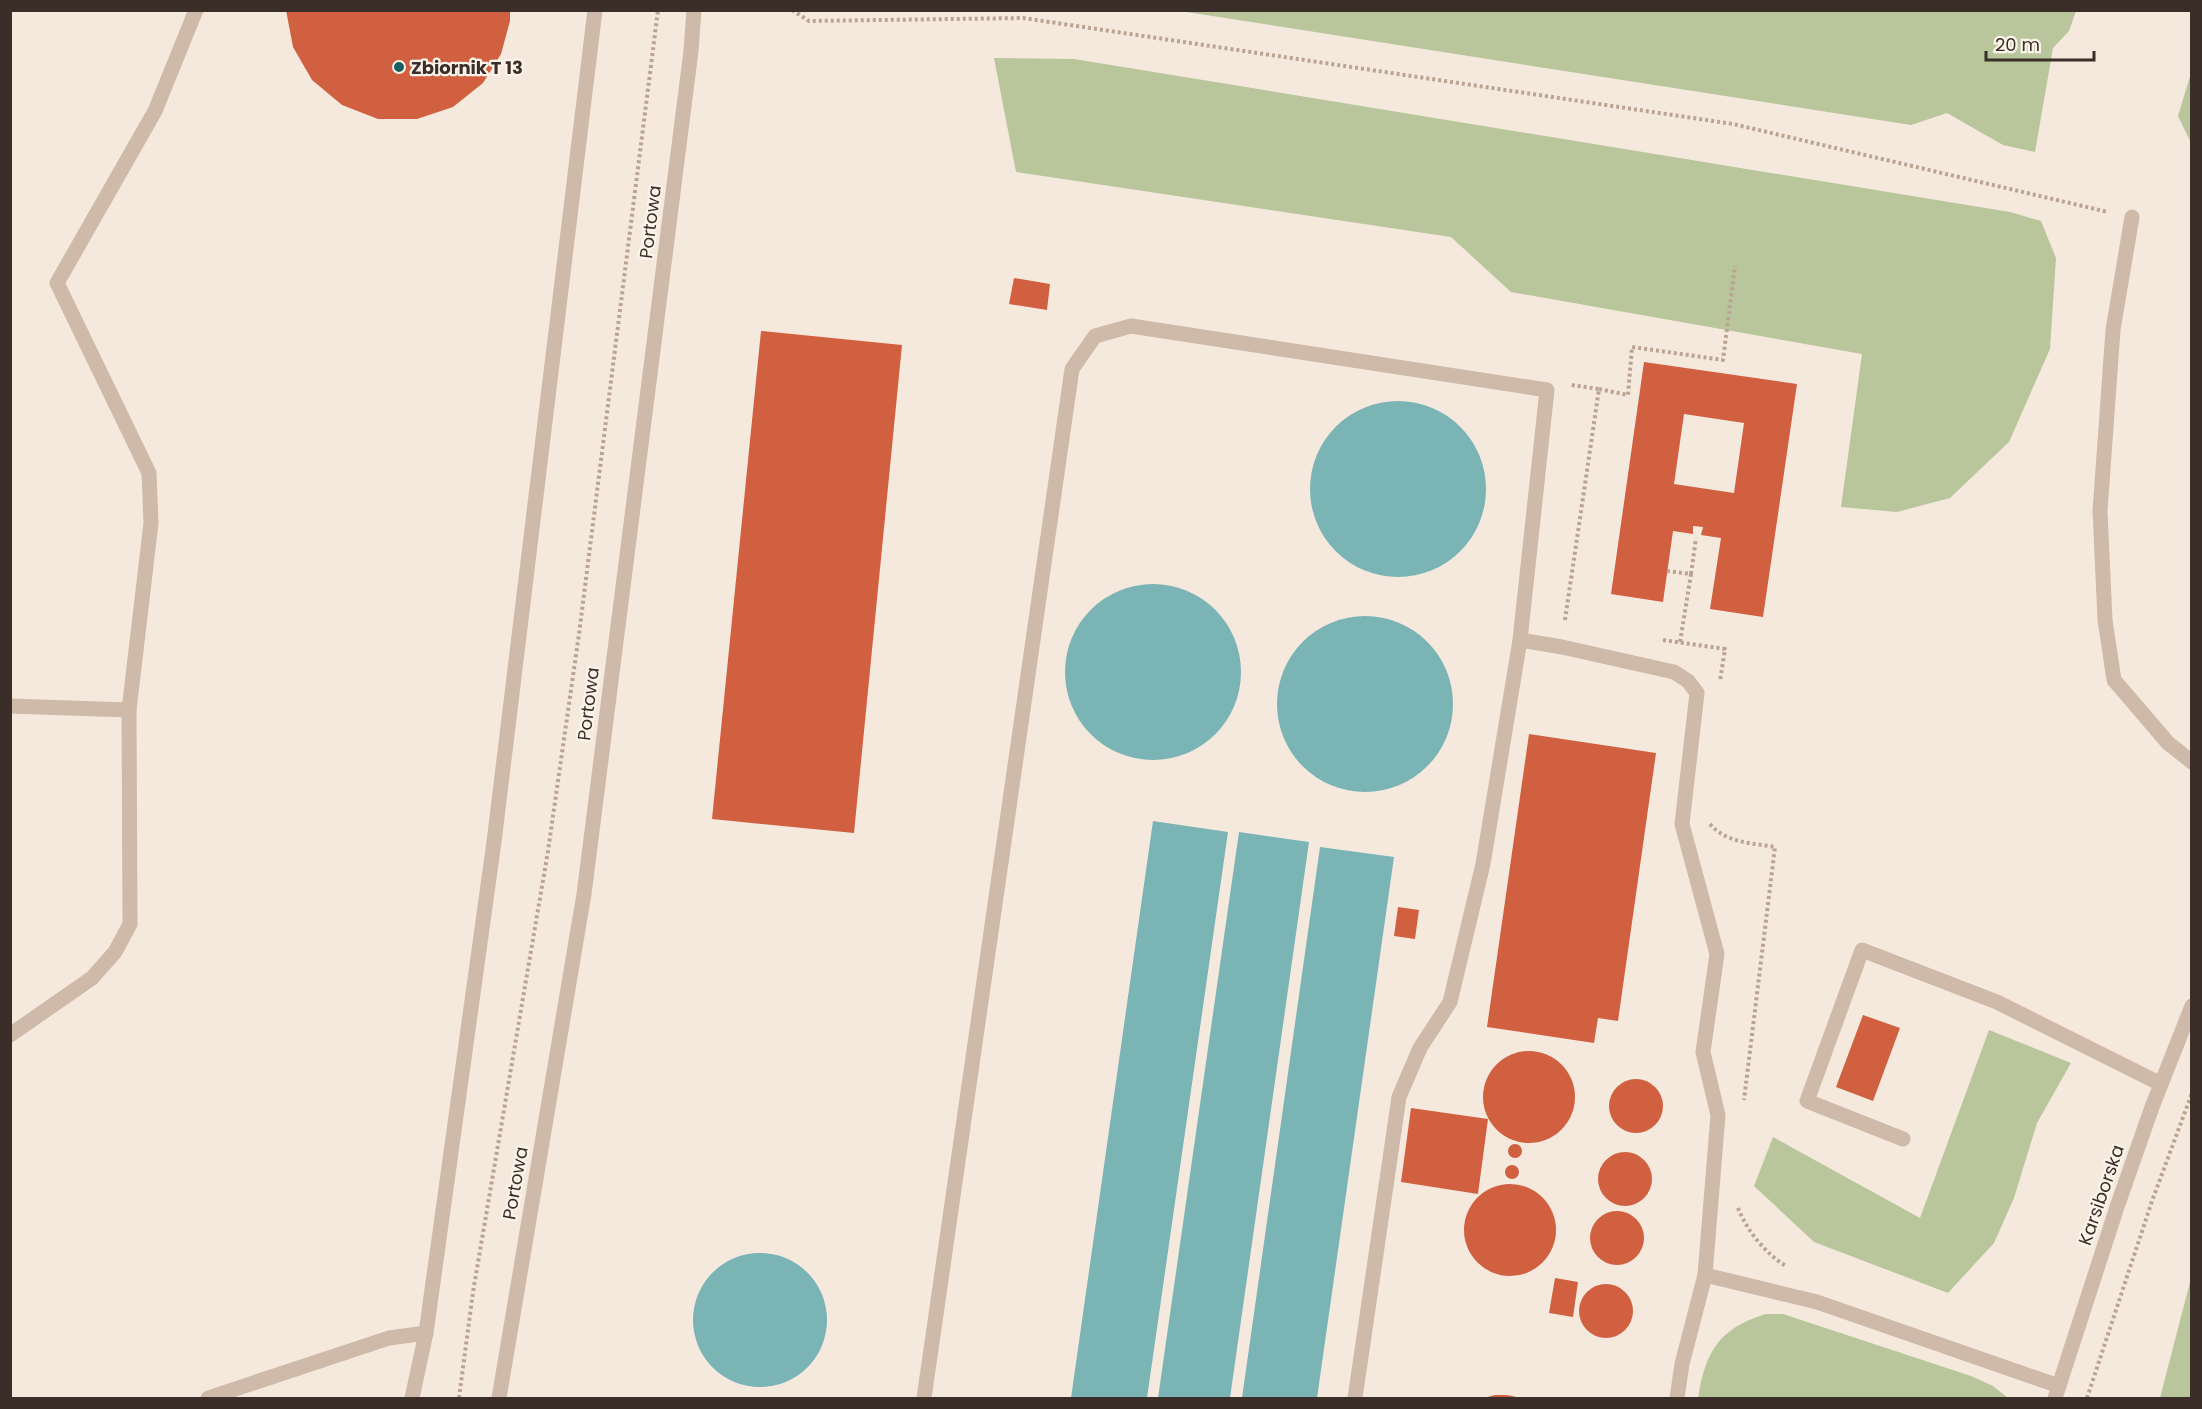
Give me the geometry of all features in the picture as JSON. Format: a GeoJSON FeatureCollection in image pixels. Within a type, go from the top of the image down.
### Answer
{"type":"FeatureCollection","features":[{"type":"Feature","properties":{"kind":"street"},"geometry":{"type":"LineString","coordinates":[[10,1035],[92,978],[115,952],[130,924],[129,710],[151,523],[149,473],[57,283],[155,111],[196,10]]}},
{"type":"Feature","properties":{"kind":"street"},"geometry":{"type":"LineString","coordinates":[[412,1398],[426,1333],[494,842],[595,10]]}},
{"type":"Feature","properties":{"kind":"street","name":"Portowa"},"geometry":{"type":"LineString","coordinates":[[499,1398],[584,894],[691,51],[694,10]]}},
{"type":"Feature","properties":{"kind":"street"},"geometry":{"type":"LineString","coordinates":[[2132,217],[2113,330],[2100,511],[2105,620],[2114,680],[2168,743],[2192,762]]}},
{"type":"Feature","properties":{"kind":"street"},"geometry":{"type":"LineString","coordinates":[[924,1398],[1072,369],[1095,336],[1131,326],[1547,390],[1520,640],[1483,864],[1450,1002],[1420,1048],[1399,1097],[1355,1398]]}},
{"type":"Feature","properties":{"kind":"street"},"geometry":{"type":"LineString","coordinates":[[1520,640],[1674,672],[1688,681],[1697,693],[1682,824],[1717,954],[1702,1052],[1718,1115],[1705,1275],[1682,1364],[1677,1398]]}},
{"type":"Feature","properties":{"kind":"street"},"geometry":{"type":"LineString","coordinates":[[10,706],[129,710]]}},
{"type":"Feature","properties":{"kind":"street"},"geometry":{"type":"LineString","coordinates":[[1903,1138],[1807,1101],[1862,950],[1997,1002],[2161,1084]]}},
{"type":"Feature","properties":{"kind":"street","name":"Karsiborska"},"geometry":{"type":"LineString","coordinates":[[2057,1392],[2116,1207],[2192,1006]]}},
{"type":"Feature","properties":{"kind":"street"},"geometry":{"type":"LineString","coordinates":[[1705,1275],[1817,1302],[2057,1392]]}},
{"type":"Feature","properties":{"kind":"street"},"geometry":{"type":"LineString","coordinates":[[208,1398],[389,1338],[426,1333]]}},
{"type":"Feature","properties":{"kind":"path"},"geometry":{"type":"LineString","coordinates":[[459,1398],[473,1292],[546,863],[576,657],[658,10]]}},
{"type":"Feature","properties":{"kind":"path"},"geometry":{"type":"LineString","coordinates":[[792,10],[809,21],[1023,18],[1733,124],[2132,217]]}},
{"type":"Feature","properties":{"kind":"path"},"geometry":{"type":"LineString","coordinates":[[1547,390],[1562,384],[1628,395],[1632,347],[1723,360],[1735,266]]}},
{"type":"Feature","properties":{"kind":"path"},"geometry":{"type":"LineString","coordinates":[[1562,647],[1599,390]]}},
{"type":"Feature","properties":{"kind":"path"},"geometry":{"type":"LineString","coordinates":[[1680,642],[1696,538]]}},
{"type":"Feature","properties":{"kind":"path"},"geometry":{"type":"LineString","coordinates":[[1667,571],[1691,573]]}},
{"type":"Feature","properties":{"kind":"path"},"geometry":{"type":"LineString","coordinates":[[1565,620],[1575,624]]}},
{"type":"Feature","properties":{"kind":"path"},"geometry":{"type":"LineString","coordinates":[[1659,639],[1725,649],[1720,683]]}},
{"type":"Feature","properties":{"kind":"path"},"geometry":{"type":"LineString","coordinates":[[1705,816],[1716,831],[1733,840],[1775,847],[1743,1104]]}},
{"type":"Feature","properties":{"kind":"path"},"geometry":{"type":"LineString","coordinates":[[2087,1398],[2152,1201],[2192,1093]]}},
{"type":"Feature","properties":{"kind":"path"},"geometry":{"type":"LineString","coordinates":[[1737,1202],[1745,1223],[1759,1242],[1778,1261],[1792,1270]]}},
{"type":"Feature","properties":{"kind":"green space"},"geometry":{"type":"Polygon","coordinates":[[[2076,10],[2069,31],[2053,48],[2035,152],[2003,145],[1947,113],[1911,125],[1180,11],[2076,10]]]}},
{"type":"Feature","properties":{"kind":"green space"},"geometry":{"type":"Polygon","coordinates":[[[994,58],[1074,59],[2010,212],[2041,221],[2056,258],[2050,349],[2009,442],[1950,498],[1897,512],[1841,507],[1862,354],[1511,292],[1451,237],[1016,172],[994,58]]]}},
{"type":"Feature","properties":{"kind":"green space"},"geometry":{"type":"Polygon","coordinates":[[[2191,73],[2191,143],[2178,116],[2191,73]]]}},
{"type":"Feature","properties":{"kind":"green space"},"geometry":{"type":"Polygon","coordinates":[[[1989,1030],[2071,1063],[2037,1123],[2014,1198],[1994,1243],[1948,1293],[1814,1242],[1754,1186],[1773,1137],[1920,1218],[1989,1030]]]}},
{"type":"Feature","properties":{"kind":"green space"},"geometry":{"type":"Polygon","coordinates":[[[2191,1278],[2191,1398],[2160,1398],[2191,1278]]]}},
{"type":"Feature","properties":{"kind":"green space"},"geometry":{"type":"Polygon","coordinates":[[[1766,1314],[1783,1314],[1971,1376],[1993,1386],[2008,1398],[1698,1398],[1705,1367],[1717,1344],[1737,1327],[1766,1314]]]}},
{"type":"Feature","properties":{"kind":"water"},"geometry":{"type":"Polygon","coordinates":[[[1398,401],[1432,408],[1447,416],[1460,427],[1471,440],[1479,455],[1486,489],[1479,523],[1471,538],[1460,551],[1447,562],[1432,570],[1398,577],[1364,570],[1349,562],[1336,551],[1325,538],[1317,523],[1310,489],[1317,455],[1325,440],[1336,427],[1349,416],[1364,408],[1398,401]]]}},
{"type":"Feature","properties":{"kind":"water"},"geometry":{"type":"Polygon","coordinates":[[[1153,584],[1187,591],[1202,599],[1215,610],[1226,623],[1234,638],[1241,672],[1234,706],[1226,721],[1215,734],[1202,745],[1187,753],[1153,760],[1119,753],[1104,745],[1091,734],[1080,721],[1072,706],[1065,672],[1072,638],[1080,623],[1091,610],[1104,599],[1119,591],[1153,584]]]}},
{"type":"Feature","properties":{"kind":"water"},"geometry":{"type":"Polygon","coordinates":[[[1365,616],[1399,623],[1414,631],[1427,642],[1438,655],[1446,670],[1453,704],[1446,738],[1438,753],[1427,766],[1414,777],[1399,785],[1365,792],[1331,785],[1316,777],[1303,766],[1292,753],[1284,738],[1277,704],[1284,670],[1292,655],[1303,642],[1316,631],[1331,623],[1365,616]]]}},
{"type":"Feature","properties":{"kind":"water"},"geometry":{"type":"Polygon","coordinates":[[[1153,821],[1228,832],[1147,1398],[1071,1398],[1153,821]]]}},
{"type":"Feature","properties":{"kind":"water"},"geometry":{"type":"Polygon","coordinates":[[[1239,832],[1309,842],[1230,1398],[1158,1398],[1239,832]]]}},
{"type":"Feature","properties":{"kind":"water"},"geometry":{"type":"Polygon","coordinates":[[[1320,847],[1394,857],[1317,1398],[1242,1398],[1320,847]]]}},
{"type":"Feature","properties":{"kind":"water"},"geometry":{"type":"Polygon","coordinates":[[[760,1253],[786,1258],[807,1273],[822,1294],[827,1320],[822,1346],[807,1367],[786,1382],[760,1387],[734,1382],[713,1367],[698,1346],[693,1320],[698,1294],[713,1273],[734,1258],[760,1253]]]}},
{"type":"Feature","properties":{"kind":"building","name":"Zbiornik T 13"},"geometry":{"type":"Polygon","coordinates":[[[286,10],[510,10],[510,21],[501,54],[483,83],[453,107],[417,119],[378,119],[342,105],[312,80],[293,47],[286,10]]]}},
{"type":"Feature","properties":{"kind":"building"},"geometry":{"type":"Polygon","coordinates":[[[1014,278],[1050,284],[1047,310],[1009,304],[1014,278]]]}},
{"type":"Feature","properties":{"kind":"building"},"geometry":{"type":"Polygon","coordinates":[[[761,331],[902,345],[854,833],[712,819],[761,331]]]}},
{"type":"Feature","properties":{"kind":"building"},"geometry":{"type":"Polygon","coordinates":[[[1644,362],[1797,384],[1763,617],[1710,609],[1721,538],[1701,535],[1703,527],[1693,526],[1693,534],[1673,531],[1663,602],[1611,594],[1644,362]],[[1684,414],[1674,484],[1734,493],[1744,423],[1684,414]]]}},
{"type":"Feature","properties":{"kind":"building"},"geometry":{"type":"Polygon","coordinates":[[[1529,734],[1656,753],[1618,1021],[1598,1018],[1594,1043],[1487,1027],[1529,734]]]}},
{"type":"Feature","properties":{"kind":"building"},"geometry":{"type":"Polygon","coordinates":[[[1398,907],[1419,910],[1415,939],[1394,936],[1398,907]]]}},
{"type":"Feature","properties":{"kind":"building"},"geometry":{"type":"Polygon","coordinates":[[[1863,1015],[1900,1028],[1873,1101],[1836,1087],[1863,1015]]]}},
{"type":"Feature","properties":{"kind":"building"},"geometry":{"type":"Polygon","coordinates":[[[1529,1051],[1547,1055],[1561,1065],[1571,1079],[1575,1097],[1571,1115],[1561,1129],[1547,1139],[1529,1143],[1511,1139],[1497,1129],[1487,1115],[1483,1097],[1487,1079],[1497,1065],[1511,1055],[1529,1051]]]}},
{"type":"Feature","properties":{"kind":"building"},"geometry":{"type":"Polygon","coordinates":[[[1631,1079],[1641,1079],[1651,1083],[1659,1091],[1663,1106],[1659,1121],[1651,1129],[1641,1133],[1631,1133],[1621,1129],[1613,1121],[1609,1111],[1609,1101],[1613,1091],[1621,1083],[1631,1079]]]}},
{"type":"Feature","properties":{"kind":"building"},"geometry":{"type":"Polygon","coordinates":[[[1411,1108],[1488,1119],[1478,1194],[1401,1182],[1411,1108]]]}},
{"type":"Feature","properties":{"kind":"building"},"geometry":{"type":"Polygon","coordinates":[[[1515,1144],[1520,1146],[1522,1151],[1520,1156],[1515,1158],[1510,1156],[1508,1151],[1510,1146],[1515,1144]]]}},
{"type":"Feature","properties":{"kind":"building"},"geometry":{"type":"Polygon","coordinates":[[[1620,1152],[1630,1152],[1640,1156],[1648,1164],[1652,1179],[1648,1194],[1640,1202],[1630,1206],[1620,1206],[1610,1202],[1602,1194],[1598,1184],[1598,1174],[1602,1164],[1610,1156],[1620,1152]]]}},
{"type":"Feature","properties":{"kind":"building"},"geometry":{"type":"Polygon","coordinates":[[[1512,1165],[1517,1167],[1519,1172],[1517,1177],[1512,1179],[1507,1177],[1505,1172],[1507,1167],[1512,1165]]]}},
{"type":"Feature","properties":{"kind":"building"},"geometry":{"type":"Polygon","coordinates":[[[1510,1184],[1528,1188],[1542,1198],[1552,1212],[1556,1230],[1552,1248],[1542,1262],[1528,1272],[1510,1276],[1492,1272],[1478,1262],[1468,1248],[1464,1230],[1468,1212],[1478,1198],[1492,1188],[1510,1184]]]}},
{"type":"Feature","properties":{"kind":"building"},"geometry":{"type":"Polygon","coordinates":[[[1612,1211],[1622,1211],[1632,1215],[1640,1223],[1644,1238],[1640,1253],[1632,1261],[1622,1265],[1612,1265],[1602,1261],[1594,1253],[1590,1243],[1590,1233],[1594,1223],[1602,1215],[1612,1211]]]}},
{"type":"Feature","properties":{"kind":"building"},"geometry":{"type":"Polygon","coordinates":[[[1555,1278],[1578,1282],[1573,1317],[1549,1313],[1555,1278]]]}},
{"type":"Feature","properties":{"kind":"building"},"geometry":{"type":"Polygon","coordinates":[[[1601,1284],[1611,1284],[1621,1288],[1629,1296],[1633,1311],[1629,1326],[1621,1334],[1611,1338],[1601,1338],[1591,1334],[1583,1326],[1579,1316],[1579,1306],[1583,1296],[1591,1288],[1601,1284]]]}},
{"type":"Feature","properties":{"kind":"building"},"geometry":{"type":"Polygon","coordinates":[[[1507,1395],[1521,1398],[1484,1398],[1507,1395]]]}},
{"type":"Feature","properties":{"kind":"place","name":"Zbiornik T 13"},"geometry":{"type":"Point","coordinates":[399,67]}}]}
